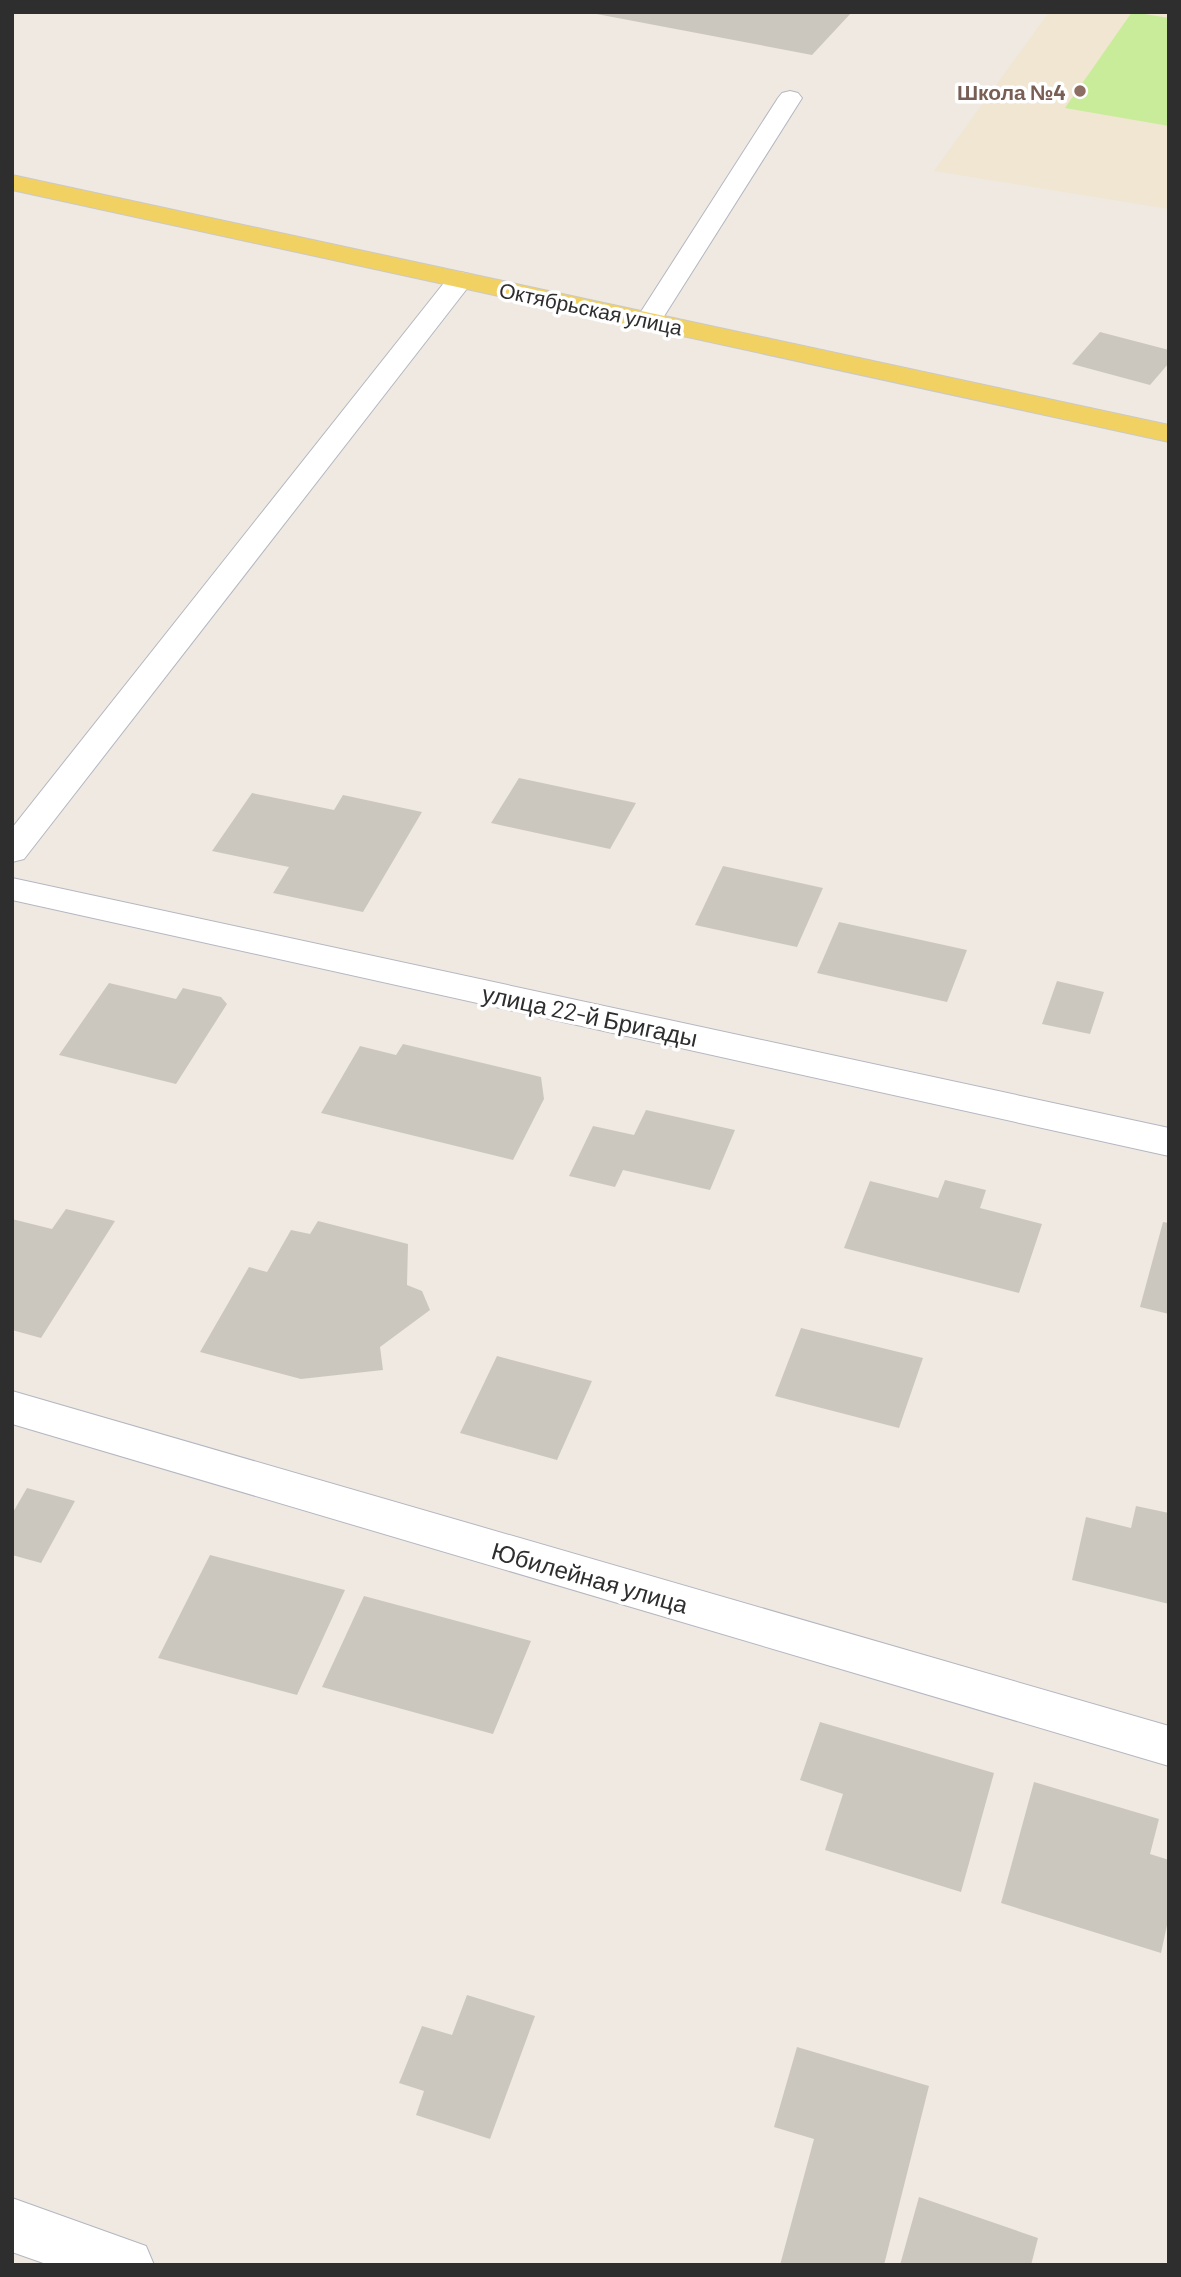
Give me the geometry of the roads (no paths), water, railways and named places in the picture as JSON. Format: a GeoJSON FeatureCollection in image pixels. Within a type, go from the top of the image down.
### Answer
{"type":"FeatureCollection","features":[{"type":"Feature","properties":{"kind":"main road","name":"Октябрьская улица"},"geometry":{"type":"LineString","coordinates":[[12,182],[1169,434]]}},
{"type":"Feature","properties":{"kind":"street"},"geometry":{"type":"LineString","coordinates":[[648,321],[790,98]]}},
{"type":"Feature","properties":{"kind":"street"},"geometry":{"type":"LineString","coordinates":[[12,851],[460,280]]}},
{"type":"Feature","properties":{"kind":"street","name":"улица 22-й Бригады"},"geometry":{"type":"LineString","coordinates":[[12,889],[1169,1142]]}},
{"type":"Feature","properties":{"kind":"street","name":"Юбилейная улица"},"geometry":{"type":"LineString","coordinates":[[12,1407],[1169,1746]]}},
{"type":"Feature","properties":{"kind":"street"},"geometry":{"type":"LineString","coordinates":[[12,2225],[127,2265]]}},
{"type":"Feature","properties":{"kind":"place","name":"Школа №4"},"geometry":{"type":"Point","coordinates":[1080,91]}}]}
